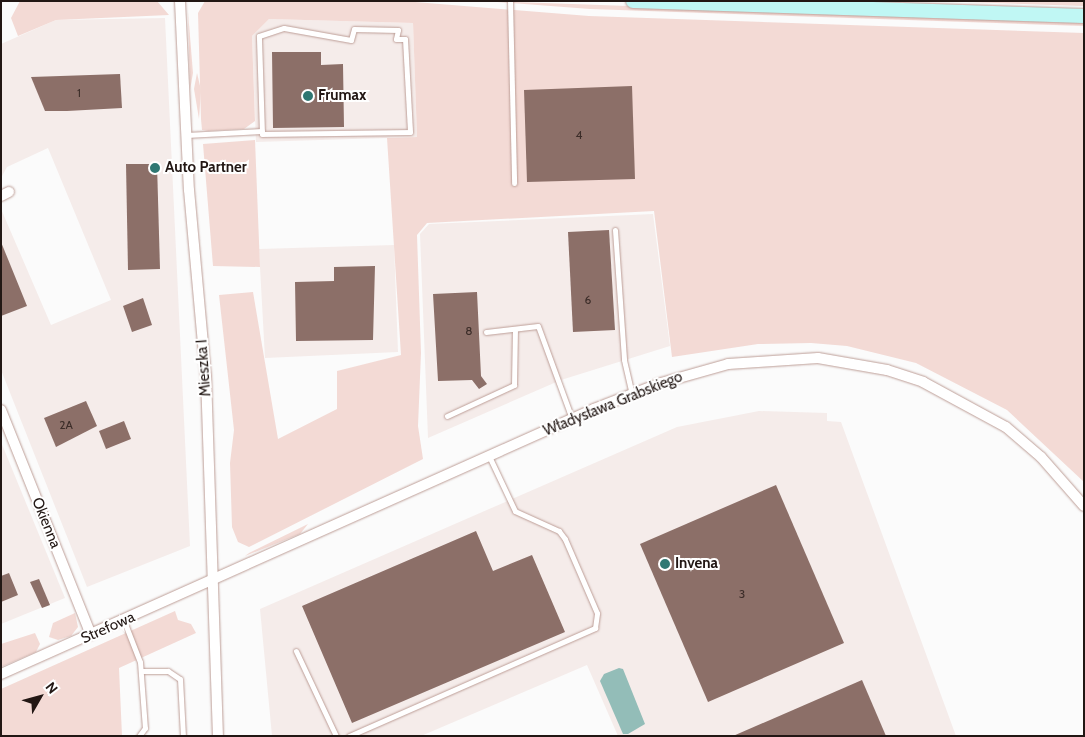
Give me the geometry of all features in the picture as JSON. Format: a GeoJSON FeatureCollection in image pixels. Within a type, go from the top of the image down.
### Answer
{"type":"FeatureCollection","features":[{"type":"Feature","properties":{"kind":"street","name":"Mieszka I"},"geometry":{"type":"LineString","coordinates":[[180,1],[186,135],[206,376],[218,736]]}},
{"type":"Feature","properties":{"kind":"street"},"geometry":{"type":"LineString","coordinates":[[633,1],[1084,16]]}},
{"type":"Feature","properties":{"kind":"street","name":"Władysława Grabskiego"},"geometry":{"type":"LineString","coordinates":[[214,580],[572,419],[632,394],[691,373],[769,359],[818,358],[887,370],[953,396],[1006,427],[1041,457],[1084,506]]}},
{"type":"Feature","properties":{"kind":"street","name":"Okienna"},"geometry":{"type":"LineString","coordinates":[[1,410],[91,635]]}},
{"type":"Feature","properties":{"kind":"street","name":"Strefowa"},"geometry":{"type":"LineString","coordinates":[[1,674],[214,580]]}},
{"type":"Feature","properties":{"kind":"lane"},"geometry":{"type":"LineString","coordinates":[[510,1],[514,183]]}},
{"type":"Feature","properties":{"kind":"lane"},"geometry":{"type":"LineString","coordinates":[[186,135],[262,131],[410,132],[405,39],[396,39],[398,30],[354,29],[351,40],[284,28],[259,36],[262,131]]}},
{"type":"Feature","properties":{"kind":"lane"},"geometry":{"type":"LineString","coordinates":[[615,230],[624,360],[632,394]]}},
{"type":"Feature","properties":{"kind":"lane"},"geometry":{"type":"LineString","coordinates":[[486,332],[538,326],[572,419]]}},
{"type":"Feature","properties":{"kind":"lane"},"geometry":{"type":"LineString","coordinates":[[447,416],[514,385],[515,329]]}},
{"type":"Feature","properties":{"kind":"lane"},"geometry":{"type":"LineString","coordinates":[[349,736],[595,628],[597,614],[565,539],[559,531],[515,511],[489,456]]}},
{"type":"Feature","properties":{"kind":"lane"},"geometry":{"type":"LineString","coordinates":[[124,620],[141,671],[144,728],[139,736]]}},
{"type":"Feature","properties":{"kind":"lane"},"geometry":{"type":"LineString","coordinates":[[296,651],[336,736]]}},
{"type":"Feature","properties":{"kind":"lane"},"geometry":{"type":"LineString","coordinates":[[141,671],[168,671],[180,679],[183,736]]}},
{"type":"Feature","properties":{"kind":"shaded area"},"geometry":{"type":"Polygon","coordinates":[[[20,1],[157,1],[169,15],[56,20],[18,36],[11,18],[20,1]]]}},
{"type":"Feature","properties":{"kind":"shaded area"},"geometry":{"type":"Polygon","coordinates":[[[205,1],[403,1],[589,16],[1084,33],[1084,482],[1007,410],[916,363],[847,346],[811,343],[758,344],[672,357],[654,211],[427,223],[417,235],[421,353],[418,426],[423,459],[249,547],[238,542],[232,527],[230,463],[234,430],[219,295],[253,292],[278,439],[337,409],[337,371],[401,355],[387,138],[417,137],[413,23],[269,19],[252,36],[255,121],[244,129],[208,131],[202,130],[201,119],[198,13],[205,1]]]}},
{"type":"Feature","properties":{"kind":"shaded area"},"geometry":{"type":"Polygon","coordinates":[[[485,1],[1084,22],[1084,26],[590,9],[485,1]]]}},
{"type":"Feature","properties":{"kind":"shaded area"},"geometry":{"type":"Polygon","coordinates":[[[936,1],[1084,1],[1084,6],[936,1]]]}},
{"type":"Feature","properties":{"kind":"shaded area"},"geometry":{"type":"Polygon","coordinates":[[[188,12],[193,73],[190,90],[188,12]]]}},
{"type":"Feature","properties":{"kind":"shaded area"},"geometry":{"type":"Polygon","coordinates":[[[165,18],[190,546],[87,587],[1,370],[1,209],[51,325],[111,300],[48,148],[7,167],[1,178],[1,44],[56,20],[165,18]]]}},
{"type":"Feature","properties":{"kind":"shaded area"},"geometry":{"type":"Polygon","coordinates":[[[269,19],[413,23],[417,137],[256,142],[252,36],[269,19]]]}},
{"type":"Feature","properties":{"kind":"shaded area"},"geometry":{"type":"Polygon","coordinates":[[[197,73],[201,90],[199,119],[194,89],[197,73]]]}},
{"type":"Feature","properties":{"kind":"shaded area"},"geometry":{"type":"Polygon","coordinates":[[[255,140],[260,267],[213,266],[203,144],[255,140]]]}},
{"type":"Feature","properties":{"kind":"shaded area"},"geometry":{"type":"Polygon","coordinates":[[[653,214],[670,346],[561,380],[428,438],[420,234],[429,224],[653,214]]]}},
{"type":"Feature","properties":{"kind":"shaded area"},"geometry":{"type":"Polygon","coordinates":[[[394,245],[398,352],[265,358],[259,249],[394,245]]]}},
{"type":"Feature","properties":{"kind":"shaded area"},"geometry":{"type":"Polygon","coordinates":[[[1084,315],[1084,437],[1081,434],[1084,315]]]}},
{"type":"Feature","properties":{"kind":"shaded area"},"geometry":{"type":"Polygon","coordinates":[[[759,411],[827,413],[827,421],[841,422],[956,736],[618,736],[587,665],[421,736],[272,736],[260,609],[677,427],[759,411]]]}},
{"type":"Feature","properties":{"kind":"shaded area"},"geometry":{"type":"Polygon","coordinates":[[[1,442],[65,598],[1,624],[1,442]]]}},
{"type":"Feature","properties":{"kind":"shaded area"},"geometry":{"type":"Polygon","coordinates":[[[308,524],[300,534],[245,556],[249,553],[308,524]]]}},
{"type":"Feature","properties":{"kind":"shaded area"},"geometry":{"type":"Polygon","coordinates":[[[175,611],[178,620],[191,624],[196,633],[119,668],[122,736],[1,736],[1,689],[175,611]]]}},
{"type":"Feature","properties":{"kind":"shaded area"},"geometry":{"type":"Polygon","coordinates":[[[75,613],[78,627],[71,636],[58,640],[49,637],[53,623],[75,613]]]}},
{"type":"Feature","properties":{"kind":"shaded area"},"geometry":{"type":"Polygon","coordinates":[[[35,633],[40,644],[36,652],[1,667],[1,644],[35,633]]]}},
{"type":"Feature","properties":{"kind":"water"},"geometry":{"type":"Polygon","coordinates":[[[619,668],[623,669],[645,724],[628,734],[623,734],[600,681],[604,674],[619,668]]]}},
{"type":"Feature","properties":{"kind":"building","name":"Frumax"},"geometry":{"type":"Polygon","coordinates":[[[272,52],[321,52],[321,65],[343,64],[344,127],[273,128],[272,52]]]}},
{"type":"Feature","properties":{"kind":"building"},"geometry":{"type":"Polygon","coordinates":[[[120,74],[122,108],[67,111],[45,111],[31,77],[120,74]]]}},
{"type":"Feature","properties":{"kind":"building"},"geometry":{"type":"Polygon","coordinates":[[[632,86],[635,179],[527,182],[524,90],[632,86]]]}},
{"type":"Feature","properties":{"kind":"building"},"geometry":{"type":"Polygon","coordinates":[[[126,164],[157,164],[160,269],[128,270],[126,164]]]}},
{"type":"Feature","properties":{"kind":"building"},"geometry":{"type":"Polygon","coordinates":[[[609,230],[615,330],[573,332],[568,232],[609,230]]]}},
{"type":"Feature","properties":{"kind":"building"},"geometry":{"type":"Polygon","coordinates":[[[1,242],[27,306],[1,316],[1,242]]]}},
{"type":"Feature","properties":{"kind":"building"},"geometry":{"type":"Polygon","coordinates":[[[375,266],[373,340],[296,341],[295,282],[334,281],[334,267],[375,266]]]}},
{"type":"Feature","properties":{"kind":"building"},"geometry":{"type":"Polygon","coordinates":[[[477,292],[481,376],[487,384],[479,389],[472,380],[438,381],[433,294],[477,292]]]}},
{"type":"Feature","properties":{"kind":"building"},"geometry":{"type":"Polygon","coordinates":[[[143,298],[152,325],[132,332],[123,306],[143,298]]]}},
{"type":"Feature","properties":{"kind":"building"},"geometry":{"type":"Polygon","coordinates":[[[86,401],[97,426],[56,447],[44,418],[86,401]]]}},
{"type":"Feature","properties":{"kind":"building"},"geometry":{"type":"Polygon","coordinates":[[[124,421],[131,439],[106,449],[99,431],[124,421]]]}},
{"type":"Feature","properties":{"kind":"building"},"geometry":{"type":"Polygon","coordinates":[[[776,485],[844,643],[708,702],[640,544],[776,485]]]}},
{"type":"Feature","properties":{"kind":"building"},"geometry":{"type":"Polygon","coordinates":[[[476,531],[493,571],[532,555],[565,632],[352,723],[302,606],[476,531]]]}},
{"type":"Feature","properties":{"kind":"building"},"geometry":{"type":"Polygon","coordinates":[[[9,573],[18,595],[1,602],[1,576],[9,573]]]}},
{"type":"Feature","properties":{"kind":"building"},"geometry":{"type":"Polygon","coordinates":[[[39,579],[50,605],[42,608],[30,582],[39,579]]]}},
{"type":"Feature","properties":{"kind":"building"},"geometry":{"type":"Polygon","coordinates":[[[862,680],[886,736],[733,736],[862,680]]]}},
{"type":"Feature","properties":{"kind":"place","name":"Frumax"},"geometry":{"type":"Point","coordinates":[308,96]}},
{"type":"Feature","properties":{"kind":"place","name":"Auto Partner"},"geometry":{"type":"Point","coordinates":[155,168]}},
{"type":"Feature","properties":{"kind":"place","name":"Invena"},"geometry":{"type":"Point","coordinates":[665,564]}}]}
